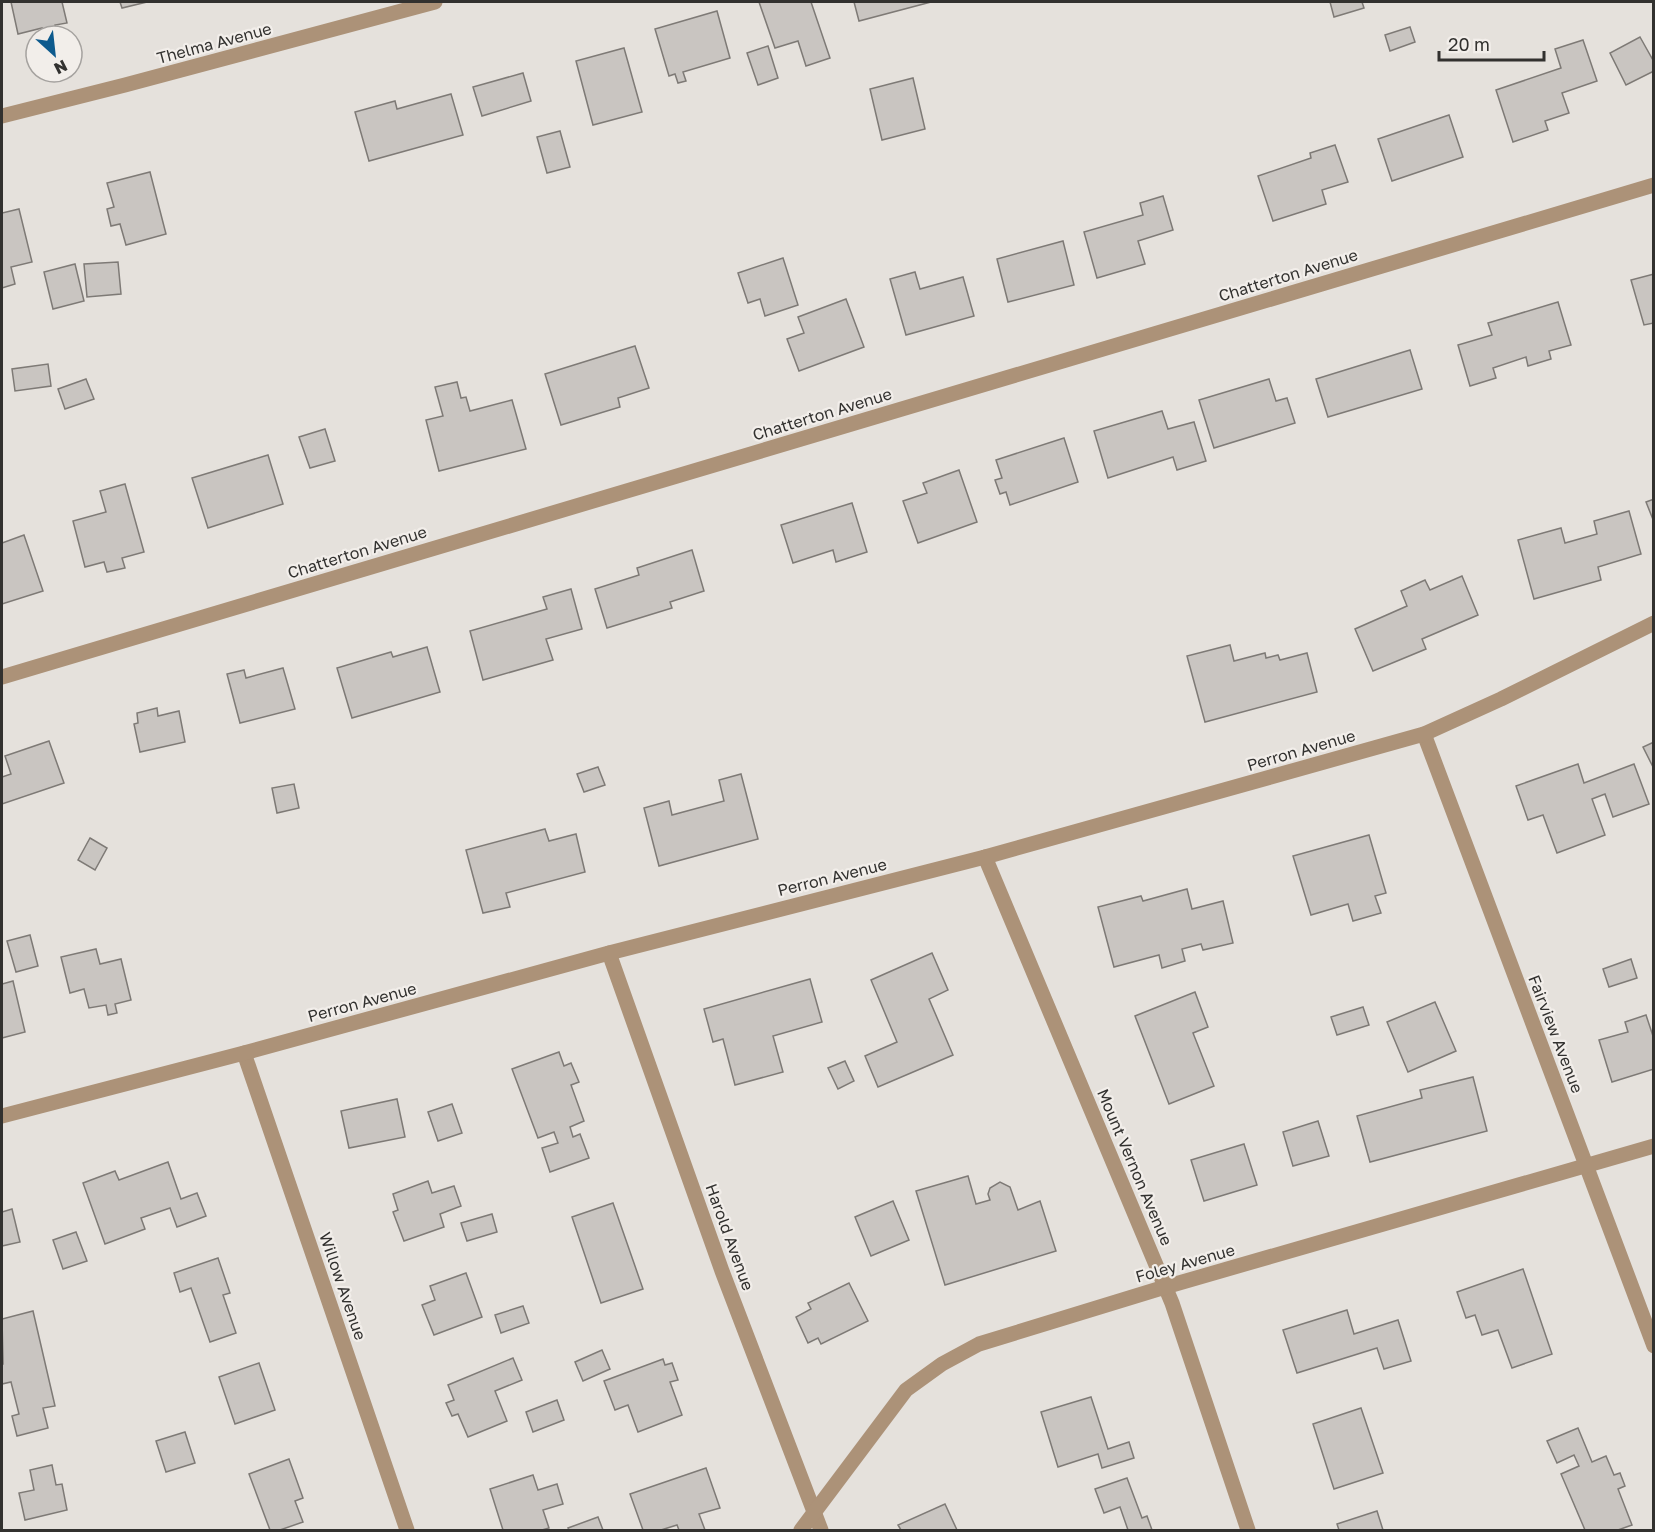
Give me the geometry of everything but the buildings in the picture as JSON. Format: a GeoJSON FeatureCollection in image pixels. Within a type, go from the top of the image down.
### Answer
{"type":"FeatureCollection","features":[{"type":"Feature","properties":{"kind":"street","name":"Thelma Avenue"},"geometry":{"type":"LineString","coordinates":[[2,116],[125,86],[435,2]]}},
{"type":"Feature","properties":{"kind":"street","name":"Chatterton Avenue"},"geometry":{"type":"LineString","coordinates":[[2,677],[1653,185]]}},
{"type":"Feature","properties":{"kind":"street","name":"Perron Avenue"},"geometry":{"type":"LineString","coordinates":[[2,1116],[244,1053],[609,953],[985,856],[1424,734],[1501,699],[1653,623]]}},
{"type":"Feature","properties":{"kind":"street","name":"Fairview Avenue"},"geometry":{"type":"LineString","coordinates":[[1424,734],[1653,1346]]}},
{"type":"Feature","properties":{"kind":"street","name":"Mount Vernon Avenue"},"geometry":{"type":"LineString","coordinates":[[985,856],[1165,1287],[1248,1530]]}},
{"type":"Feature","properties":{"kind":"street","name":"Harold Avenue"},"geometry":{"type":"LineString","coordinates":[[609,953],[718,1260],[821,1530]]}},
{"type":"Feature","properties":{"kind":"street","name":"Willow Avenue"},"geometry":{"type":"LineString","coordinates":[[244,1053],[407,1530]]}},
{"type":"Feature","properties":{"kind":"street","name":"Foley Avenue"},"geometry":{"type":"LineString","coordinates":[[801,1530],[906,1390],[942,1364],[979,1344],[1165,1287],[1653,1146]]}}]}
